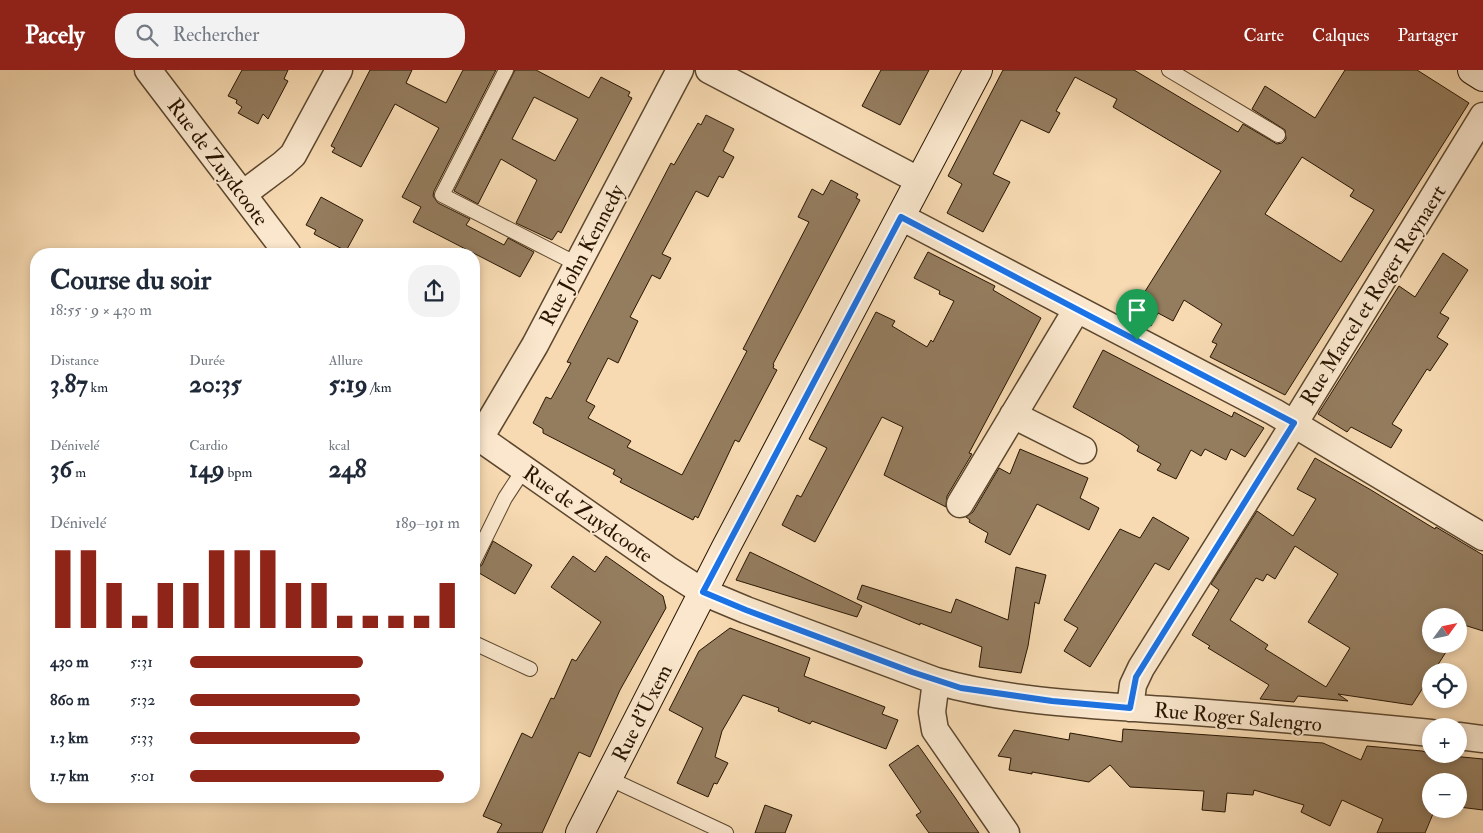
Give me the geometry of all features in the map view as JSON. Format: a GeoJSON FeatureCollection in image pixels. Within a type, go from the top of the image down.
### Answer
{"type":"FeatureCollection","features":[{"type":"Feature","properties":{"kind":"main road","name":"Rue d'Uxem"},"geometry":{"type":"LineString","coordinates":[[580,833],[703,592],[978,70]]}},
{"type":"Feature","properties":{"kind":"main road"},"geometry":{"type":"LineString","coordinates":[[1472,70],[1483,77]]}},
{"type":"Feature","properties":{"kind":"street","name":"Rue de Zuydcoote"},"geometry":{"type":"LineString","coordinates":[[148,70],[284,248]]}},
{"type":"Feature","properties":{"kind":"street"},"geometry":{"type":"LineString","coordinates":[[243,194],[293,155],[339,70]]}},
{"type":"Feature","properties":{"kind":"street","name":"Rue John Kennedy"},"geometry":{"type":"LineString","coordinates":[[480,431],[527,358],[680,70]]}},
{"type":"Feature","properties":{"kind":"street"},"geometry":{"type":"LineString","coordinates":[[708,70],[920,181]]}},
{"type":"Feature","properties":{"kind":"street","name":"Rue Marcel et Roger Reynaert"},"geometry":{"type":"LineString","coordinates":[[1130,708],[1136,677],[1483,116]]}},
{"type":"Feature","properties":{"kind":"street"},"geometry":{"type":"LineString","coordinates":[[901,217],[1294,423],[1483,537]]}},
{"type":"Feature","properties":{"kind":"street"},"geometry":{"type":"LineString","coordinates":[[960,504],[1077,309]]}},
{"type":"Feature","properties":{"kind":"street"},"geometry":{"type":"LineString","coordinates":[[1013,415],[1083,450]]}},
{"type":"Feature","properties":{"kind":"street","name":"Rue de Zuydcoote"},"geometry":{"type":"LineString","coordinates":[[480,438],[667,569],[703,592]]}},
{"type":"Feature","properties":{"kind":"street","name":"Rue Roger Salengro"},"geometry":{"type":"LineString","coordinates":[[703,592],[936,681],[961,688],[1089,705],[1422,732]]}},
{"type":"Feature","properties":{"kind":"street"},"geometry":{"type":"LineString","coordinates":[[936,681],[932,712],[935,730],[1006,833]]}},
{"type":"Feature","properties":{"kind":"street"},"geometry":{"type":"LineString","coordinates":[[1467,737],[1483,739]]}},
{"type":"Feature","properties":{"kind":"lane"},"geometry":{"type":"LineString","coordinates":[[506,70],[442,195],[577,264]]}},
{"type":"Feature","properties":{"kind":"lane"},"geometry":{"type":"LineString","coordinates":[[1173,71],[1278,135]]}},
{"type":"Feature","properties":{"kind":"lane"},"geometry":{"type":"LineString","coordinates":[[480,550],[505,498],[524,470]]}},
{"type":"Feature","properties":{"kind":"lane"},"geometry":{"type":"LineString","coordinates":[[480,646],[530,669]]}},
{"type":"Feature","properties":{"kind":"lane"},"geometry":{"type":"LineString","coordinates":[[608,778],[726,833]]}},
{"type":"Feature","properties":{"kind":"building"},"geometry":{"type":"Polygon","coordinates":[[[242,70],[288,70],[284,79],[288,81],[268,119],[263,114],[258,124],[238,113],[242,107],[236,103],[237,100],[228,96],[242,70]]]}},
{"type":"Feature","properties":{"kind":"building"},"geometry":{"type":"Polygon","coordinates":[[[370,70],[412,70],[406,83],[446,103],[463,70],[496,70],[433,196],[438,203],[470,219],[466,225],[504,245],[508,238],[534,252],[520,277],[480,256],[480,248],[464,248],[413,222],[421,207],[402,197],[439,128],[395,104],[361,167],[332,152],[335,148],[331,146],[370,70]]]}},
{"type":"Feature","properties":{"kind":"building"},"geometry":{"type":"Polygon","coordinates":[[[515,70],[536,70],[589,98],[601,77],[630,92],[628,96],[632,98],[561,233],[558,231],[552,240],[516,223],[537,180],[501,159],[478,204],[454,191],[515,70]],[[534,97],[512,139],[555,161],[578,119],[534,97]]]}},
{"type":"Feature","properties":{"kind":"building"},"geometry":{"type":"Polygon","coordinates":[[[881,70],[929,70],[900,125],[862,106],[881,70]]]}},
{"type":"Feature","properties":{"kind":"building"},"geometry":{"type":"Polygon","coordinates":[[[1003,70],[1134,70],[1238,132],[1243,124],[1277,144],[1282,143],[1286,139],[1285,130],[1252,109],[1265,86],[1315,118],[1345,70],[1417,70],[1469,103],[1285,395],[1210,357],[1217,344],[1212,342],[1222,324],[1184,300],[1173,321],[1158,313],[1151,326],[1129,315],[1141,292],[1144,293],[1221,171],[1113,107],[1117,99],[1075,77],[1056,111],[1060,113],[1049,133],[1021,120],[993,174],[1010,182],[983,232],[947,213],[962,184],[948,176],[1003,70]],[[1302,157],[1265,214],[1341,262],[1374,210],[1350,196],[1354,190],[1302,157]]]}},
{"type":"Feature","properties":{"kind":"building"},"geometry":{"type":"Polygon","coordinates":[[[706,115],[734,129],[723,151],[734,157],[723,178],[719,176],[708,197],[696,191],[662,254],[671,258],[660,279],[652,275],[630,317],[638,321],[618,363],[608,358],[586,401],[595,406],[588,418],[631,441],[627,447],[682,475],[747,351],[743,349],[809,222],[798,217],[812,189],[823,195],[831,180],[858,194],[856,198],[860,200],[773,364],[773,368],[777,370],[739,442],[735,440],[698,518],[695,516],[693,520],[620,482],[622,479],[613,474],[615,470],[543,433],[543,429],[533,423],[546,397],[551,399],[571,363],[567,362],[671,163],[674,165],[698,123],[701,125],[706,115]]]}},
{"type":"Feature","properties":{"kind":"building"},"geometry":{"type":"Polygon","coordinates":[[[321,197],[363,220],[348,248],[340,248],[314,234],[316,230],[306,225],[321,197]]]}},
{"type":"Feature","properties":{"kind":"building"},"geometry":{"type":"Polygon","coordinates":[[[928,252],[995,286],[993,290],[1041,318],[969,453],[972,454],[947,496],[946,507],[884,475],[903,427],[882,417],[815,542],[782,525],[797,495],[801,497],[827,448],[809,439],[876,312],[895,321],[892,326],[927,347],[931,340],[933,342],[954,301],[939,294],[940,291],[914,278],[928,252]]]}},
{"type":"Feature","properties":{"kind":"building"},"geometry":{"type":"Polygon","coordinates":[[[1443,253],[1468,270],[1440,313],[1449,318],[1437,337],[1448,344],[1430,371],[1427,369],[1392,424],[1402,430],[1391,448],[1351,427],[1347,432],[1318,414],[1399,286],[1415,297],[1443,253]]]}},
{"type":"Feature","properties":{"kind":"building"},"geometry":{"type":"Polygon","coordinates":[[[1103,350],[1232,417],[1234,412],[1264,428],[1245,457],[1231,449],[1226,460],[1205,449],[1201,456],[1191,450],[1176,479],[1157,470],[1161,464],[1137,451],[1139,446],[1073,407],[1103,350]]]}},
{"type":"Feature","properties":{"kind":"building"},"geometry":{"type":"Polygon","coordinates":[[[1020,449],[1088,478],[1080,498],[1099,508],[1089,530],[1037,504],[1010,555],[985,542],[988,533],[969,522],[970,520],[966,517],[973,512],[999,468],[1010,474],[1020,449]]]}},
{"type":"Feature","properties":{"kind":"building"},"geometry":{"type":"Polygon","coordinates":[[[1315,458],[1483,555],[1483,631],[1468,626],[1468,608],[1422,608],[1422,653],[1445,653],[1439,663],[1422,663],[1422,689],[1412,705],[1338,694],[1348,701],[1298,696],[1294,702],[1260,699],[1269,685],[1208,648],[1210,646],[1192,635],[1219,590],[1211,584],[1257,511],[1293,536],[1316,499],[1297,489],[1315,458]],[[1295,546],[1275,579],[1267,574],[1263,581],[1256,578],[1230,620],[1268,645],[1265,649],[1326,687],[1350,648],[1308,622],[1338,574],[1295,546]]]}},
{"type":"Feature","properties":{"kind":"building"},"geometry":{"type":"Polygon","coordinates":[[[1153,517],[1189,538],[1169,570],[1155,563],[1090,667],[1064,651],[1078,628],[1064,620],[1120,529],[1140,538],[1153,517]]]}},
{"type":"Feature","properties":{"kind":"building"},"geometry":{"type":"Polygon","coordinates":[[[493,541],[532,565],[515,594],[480,574],[480,566],[493,541]]]}},
{"type":"Feature","properties":{"kind":"building"},"geometry":{"type":"Polygon","coordinates":[[[750,552],[862,606],[857,617],[736,580],[750,552]]]}},
{"type":"Feature","properties":{"kind":"building"},"geometry":{"type":"Polygon","coordinates":[[[573,556],[595,572],[606,556],[663,596],[666,608],[620,690],[590,757],[579,752],[542,833],[497,833],[502,824],[483,816],[522,733],[532,738],[551,698],[554,699],[572,659],[576,661],[601,622],[551,587],[573,556]]]}},
{"type":"Feature","properties":{"kind":"building"},"geometry":{"type":"Polygon","coordinates":[[[1016,567],[1046,575],[1039,604],[1035,602],[1028,646],[1021,673],[979,667],[982,647],[920,623],[920,625],[857,599],[862,585],[951,613],[956,599],[1008,620],[1016,567]]]}},
{"type":"Feature","properties":{"kind":"building"},"geometry":{"type":"Polygon","coordinates":[[[730,628],[810,658],[804,676],[885,707],[882,714],[898,720],[886,749],[812,721],[810,724],[778,711],[779,708],[743,695],[722,731],[715,757],[728,763],[717,784],[714,783],[708,797],[677,783],[703,728],[669,710],[699,651],[730,628]]]}},
{"type":"Feature","properties":{"kind":"building"},"geometry":{"type":"Polygon","coordinates":[[[1123,729],[1323,743],[1361,760],[1367,746],[1422,751],[1422,763],[1467,763],[1467,757],[1483,759],[1483,810],[1467,808],[1467,773],[1422,773],[1422,818],[1431,818],[1425,833],[1377,833],[1383,819],[1342,800],[1330,826],[1301,812],[1304,805],[1254,790],[1253,795],[1227,793],[1225,812],[1202,810],[1204,791],[1130,787],[1110,765],[1089,782],[1009,770],[1011,758],[998,756],[1014,730],[1069,740],[1070,733],[1122,742],[1123,729]]]}},
{"type":"Feature","properties":{"kind":"building"},"geometry":{"type":"Polygon","coordinates":[[[918,745],[979,833],[929,833],[916,815],[921,812],[889,765],[918,745]]]}},
{"type":"Feature","properties":{"kind":"building"},"geometry":{"type":"Polygon","coordinates":[[[765,805],[792,815],[785,833],[755,833],[765,805]]]}},
{"type":"Feature","properties":{"kind":"route"},"geometry":{"type":"LineString","coordinates":[[901,217],[1137,340],[1294,423],[1136,677],[1131,694],[1130,708],[1052,701],[961,688],[936,681],[703,592],[901,217]]}}]}
